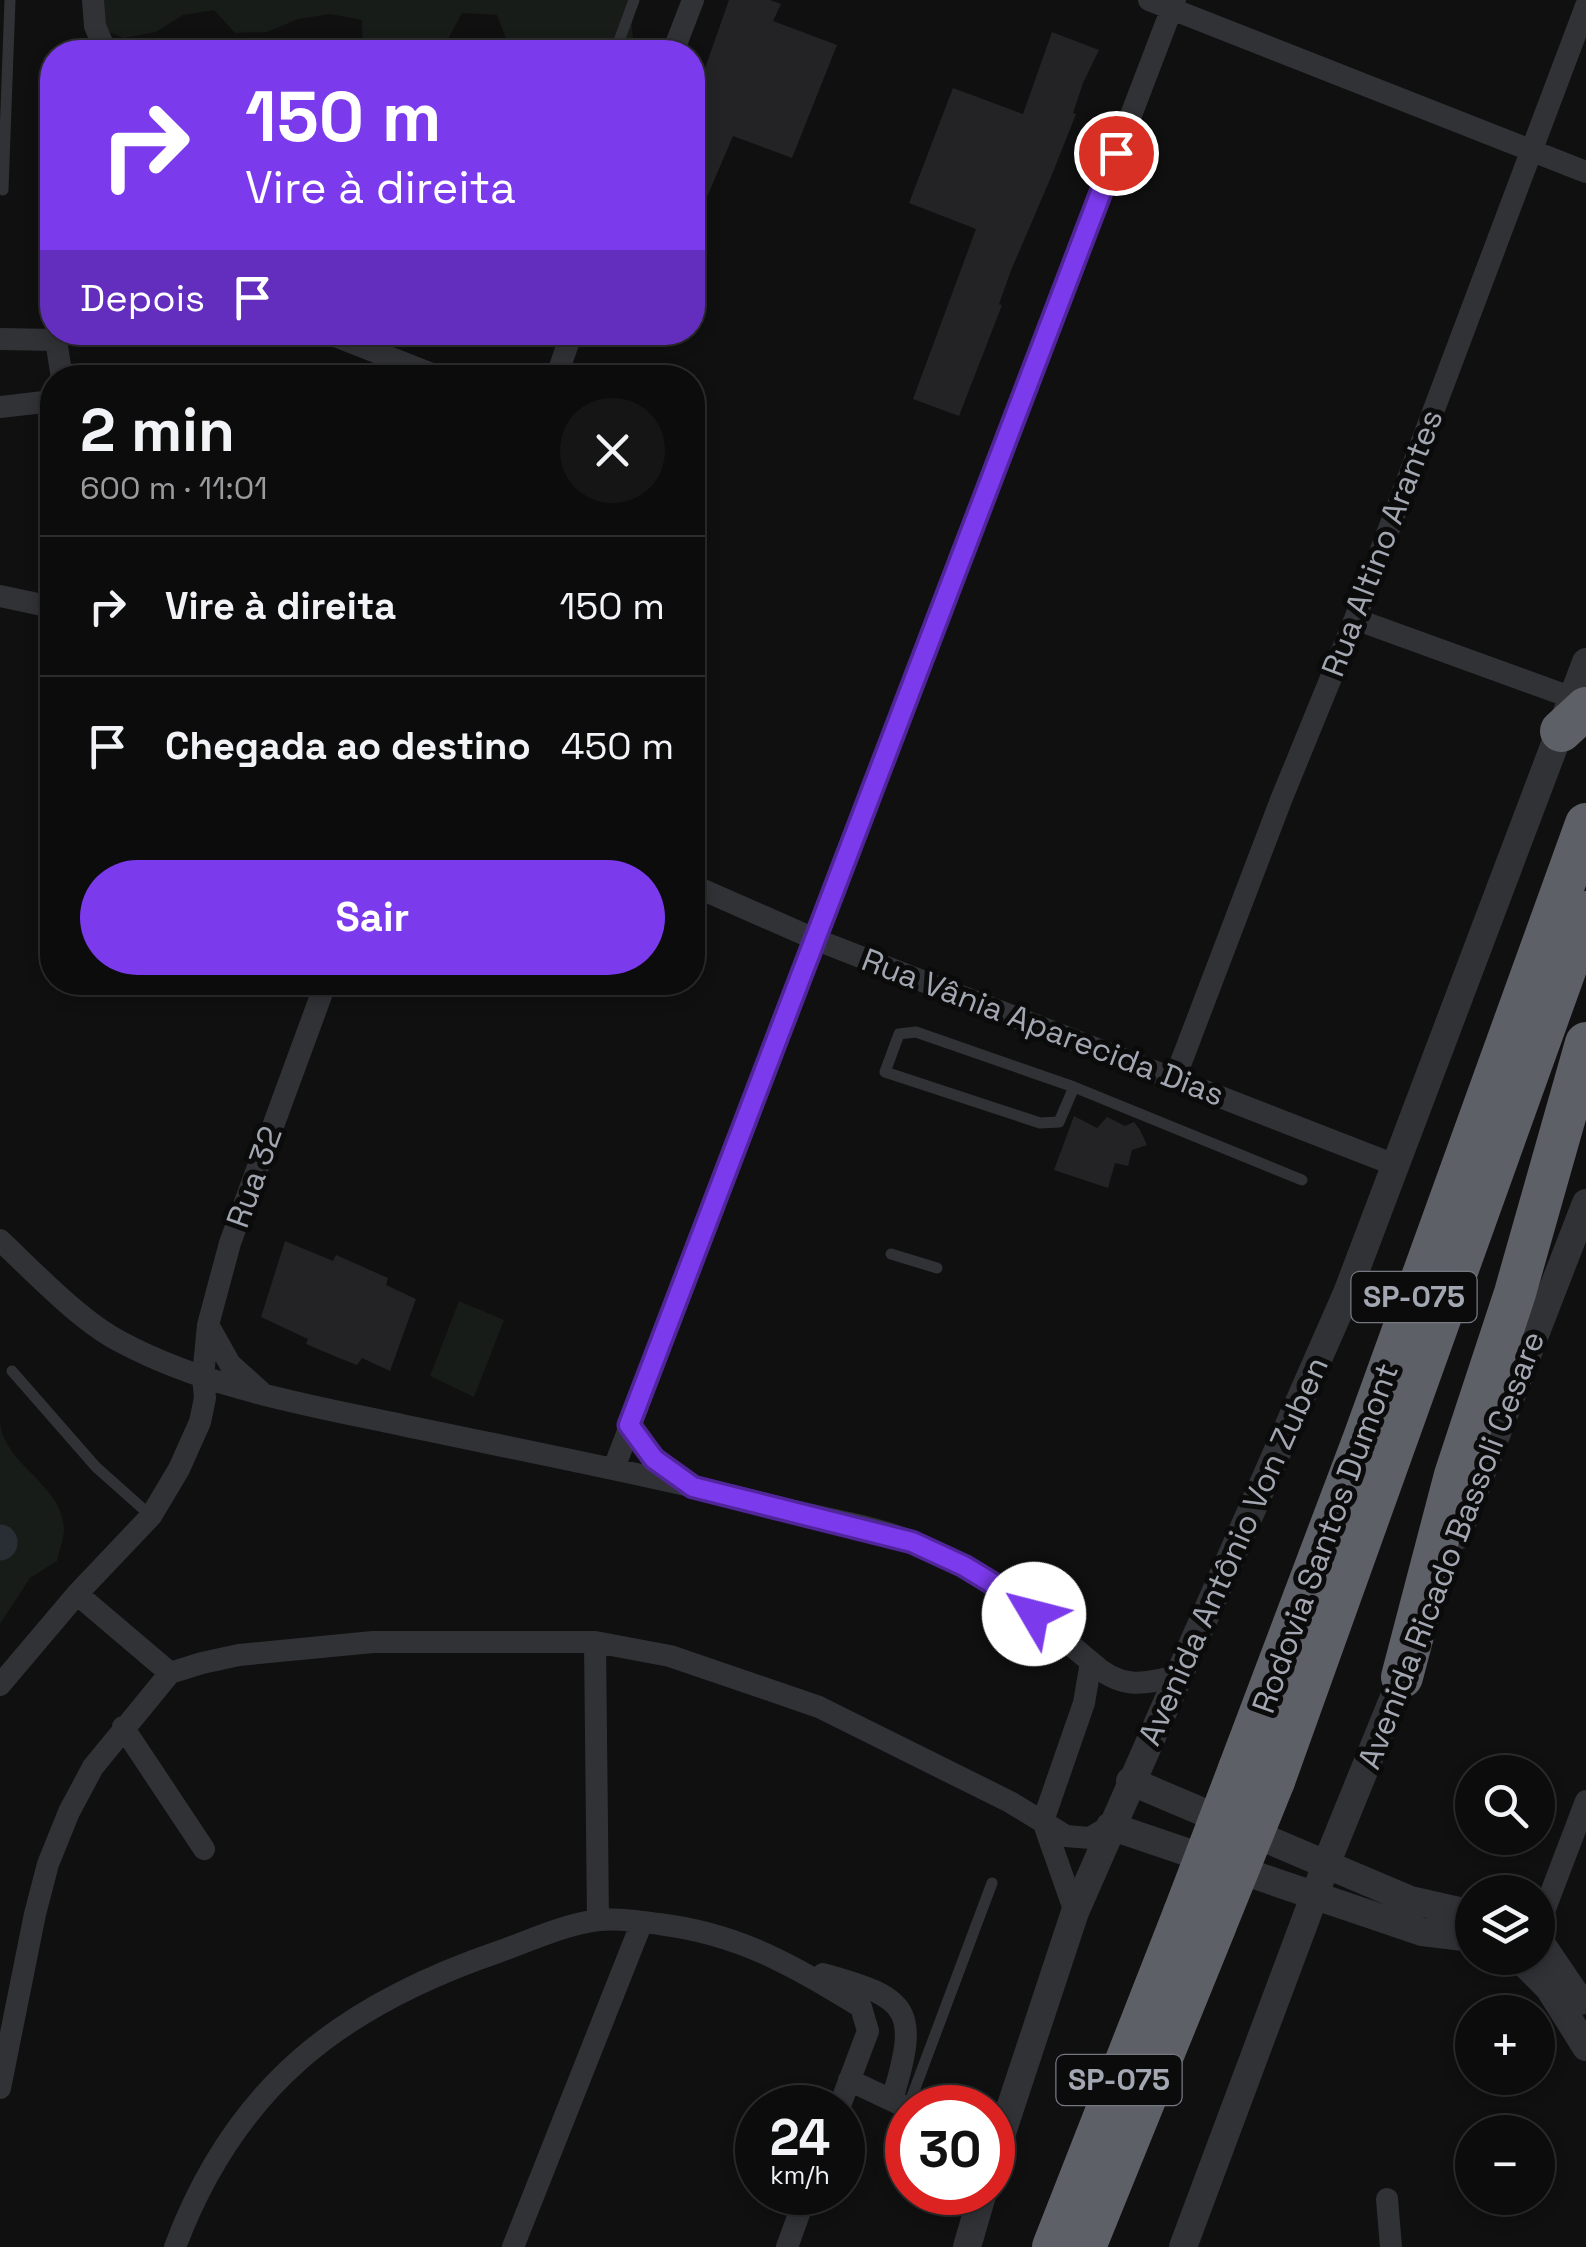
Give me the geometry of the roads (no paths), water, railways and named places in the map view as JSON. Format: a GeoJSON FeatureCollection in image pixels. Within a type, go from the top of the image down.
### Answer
{"type":"FeatureCollection","features":[{"type":"Feature","properties":{"kind":"highway","name":"Rodovia Santos Dumont"},"geometry":{"type":"LineString","coordinates":[[1257,1775],[1586,824]]}},
{"type":"Feature","properties":{"kind":"highway","name":"Rodovia Santos Dumont"},"geometry":{"type":"LineString","coordinates":[[1086,2247],[1200,1920],[1586,912]]}},
{"type":"Feature","properties":{"kind":"highway"},"geometry":{"type":"LineString","coordinates":[[1402,1676],[1455,1475],[1515,1293],[1586,1043]]}},
{"type":"Feature","properties":{"kind":"highway","name":"Rodovia Santos Dumont"},"geometry":{"type":"LineString","coordinates":[[1053,2247],[1200,1920]]}},
{"type":"Feature","properties":{"kind":"street"},"geometry":{"type":"LineString","coordinates":[[93,0],[95,26],[101,40]]}},
{"type":"Feature","properties":{"kind":"street"},"geometry":{"type":"LineString","coordinates":[[678,40],[693,0]]}},
{"type":"Feature","properties":{"kind":"street"},"geometry":{"type":"LineString","coordinates":[[1149,0],[1173,4],[1586,172]]}},
{"type":"Feature","properties":{"kind":"street"},"geometry":{"type":"LineString","coordinates":[[614,1468],[1173,4]]}},
{"type":"Feature","properties":{"kind":"street","name":"Rua Altino Arantes"},"geometry":{"type":"LineString","coordinates":[[1175,1078],[1355,619],[1586,6]]}},
{"type":"Feature","properties":{"kind":"street"},"geometry":{"type":"LineString","coordinates":[[0,339],[40,340]]}},
{"type":"Feature","properties":{"kind":"street"},"geometry":{"type":"LineString","coordinates":[[359,345],[409,365]]}},
{"type":"Feature","properties":{"kind":"street"},"geometry":{"type":"LineString","coordinates":[[0,407],[40,404]]}},
{"type":"Feature","properties":{"kind":"street"},"geometry":{"type":"LineString","coordinates":[[0,596],[40,604]]}},
{"type":"Feature","properties":{"kind":"street"},"geometry":{"type":"LineString","coordinates":[[1355,619],[1573,712]]}},
{"type":"Feature","properties":{"kind":"street","name":"Avenida Antônio Von Zuben"},"geometry":{"type":"LineString","coordinates":[[1015,2089],[1075,1912],[1110,1826],[1230,1564],[1340,1308],[1573,712],[1586,662]]}},
{"type":"Feature","properties":{"kind":"street","name":"Rua Vânia Aparecida Dias"},"geometry":{"type":"LineString","coordinates":[[705,891],[817,940],[1395,1165]]}},
{"type":"Feature","properties":{"kind":"street","name":"Rua 32"},"geometry":{"type":"LineString","coordinates":[[0,1685],[77,1594],[151,1516],[170,1488],[200,1422],[205,1398],[208,1325],[230,1243],[321,995]]}},
{"type":"Feature","properties":{"kind":"street","name":"Avenida Ricado Bassoli Cesare"},"geometry":{"type":"LineString","coordinates":[[1183,2247],[1327,1862],[1584,1213]]}},
{"type":"Feature","properties":{"kind":"street"},"geometry":{"type":"LineString","coordinates":[[0,1240],[55,1292],[116,1340],[203,1376],[346,1414],[614,1468],[912,1542],[964,1566],[1005,1591],[1108,1677],[1148,1683],[1177,1676]]}},
{"type":"Feature","properties":{"kind":"street"},"geometry":{"type":"LineString","coordinates":[[208,1325],[230,1364],[262,1393]]}},
{"type":"Feature","properties":{"kind":"street"},"geometry":{"type":"LineString","coordinates":[[629,1425],[654,1459],[693,1487]]}},
{"type":"Feature","properties":{"kind":"street"},"geometry":{"type":"LineString","coordinates":[[77,1594],[170,1673]]}},
{"type":"Feature","properties":{"kind":"street"},"geometry":{"type":"LineString","coordinates":[[0,2088],[48,1864],[93,1767],[170,1673],[239,1656],[374,1642],[595,1642],[670,1656],[818,1707],[1066,1836],[1090,1838],[1110,1826],[1422,1932],[1455,1936]]}},
{"type":"Feature","properties":{"kind":"street"},"geometry":{"type":"LineString","coordinates":[[595,1642],[598,1920]]}},
{"type":"Feature","properties":{"kind":"street"},"geometry":{"type":"LineString","coordinates":[[1075,1912],[1043,1821],[1084,1703],[1091,1662]]}},
{"type":"Feature","properties":{"kind":"street"},"geometry":{"type":"LineString","coordinates":[[124,1727],[204,1850]]}},
{"type":"Feature","properties":{"kind":"street"},"geometry":{"type":"LineString","coordinates":[[1130,1781],[1410,1900],[1455,1910]]}},
{"type":"Feature","properties":{"kind":"street"},"geometry":{"type":"LineString","coordinates":[[1555,1882],[1586,1801]]}},
{"type":"Feature","properties":{"kind":"street"},"geometry":{"type":"LineString","coordinates":[[175,2247],[192,2199],[236,2130],[290,2065],[336,2028],[390,1995],[458,1966],[598,1920],[693,1928],[732,1938],[795,1967],[860,2007],[868,2032],[847,2085]]}},
{"type":"Feature","properties":{"kind":"street"},"geometry":{"type":"LineString","coordinates":[[513,2247],[642,1922]]}},
{"type":"Feature","properties":{"kind":"street"},"geometry":{"type":"LineString","coordinates":[[795,1967],[870,1987],[895,2002],[906,2020],[902,2085]]}},
{"type":"Feature","properties":{"kind":"street"},"geometry":{"type":"LineString","coordinates":[[1540,1975],[1586,2047]]}},
{"type":"Feature","properties":{"kind":"street"},"geometry":{"type":"LineString","coordinates":[[1548,1975],[1586,2011]]}},
{"type":"Feature","properties":{"kind":"street"},"geometry":{"type":"LineString","coordinates":[[849,2080],[885,2097]]}},
{"type":"Feature","properties":{"kind":"street"},"geometry":{"type":"LineString","coordinates":[[1387,2199],[1392,2247]]}},
{"type":"Feature","properties":{"kind":"street"},"geometry":{"type":"LineString","coordinates":[[787,2247],[799,2215]]}},
{"type":"Feature","properties":{"kind":"street"},"geometry":{"type":"LineString","coordinates":[[966,2247],[976,2215]]}},
{"type":"Feature","properties":{"kind":"lane"},"geometry":{"type":"LineString","coordinates":[[3,190],[10,0]]}},
{"type":"Feature","properties":{"kind":"lane"},"geometry":{"type":"LineString","coordinates":[[620,40],[634,0]]}},
{"type":"Feature","properties":{"kind":"lane"},"geometry":{"type":"LineString","coordinates":[[1074,1087],[1059,1122],[1052,1124],[885,1072],[900,1034],[906,1030],[1074,1087],[1302,1180]]}},
{"type":"Feature","properties":{"kind":"lane"},"geometry":{"type":"LineString","coordinates":[[891,1254],[937,1268]]}},
{"type":"Feature","properties":{"kind":"lane"},"geometry":{"type":"LineString","coordinates":[[12,1371],[96,1467],[151,1516]]}},
{"type":"Feature","properties":{"kind":"lane"},"geometry":{"type":"LineString","coordinates":[[910,2085],[992,1883]]}}]}
